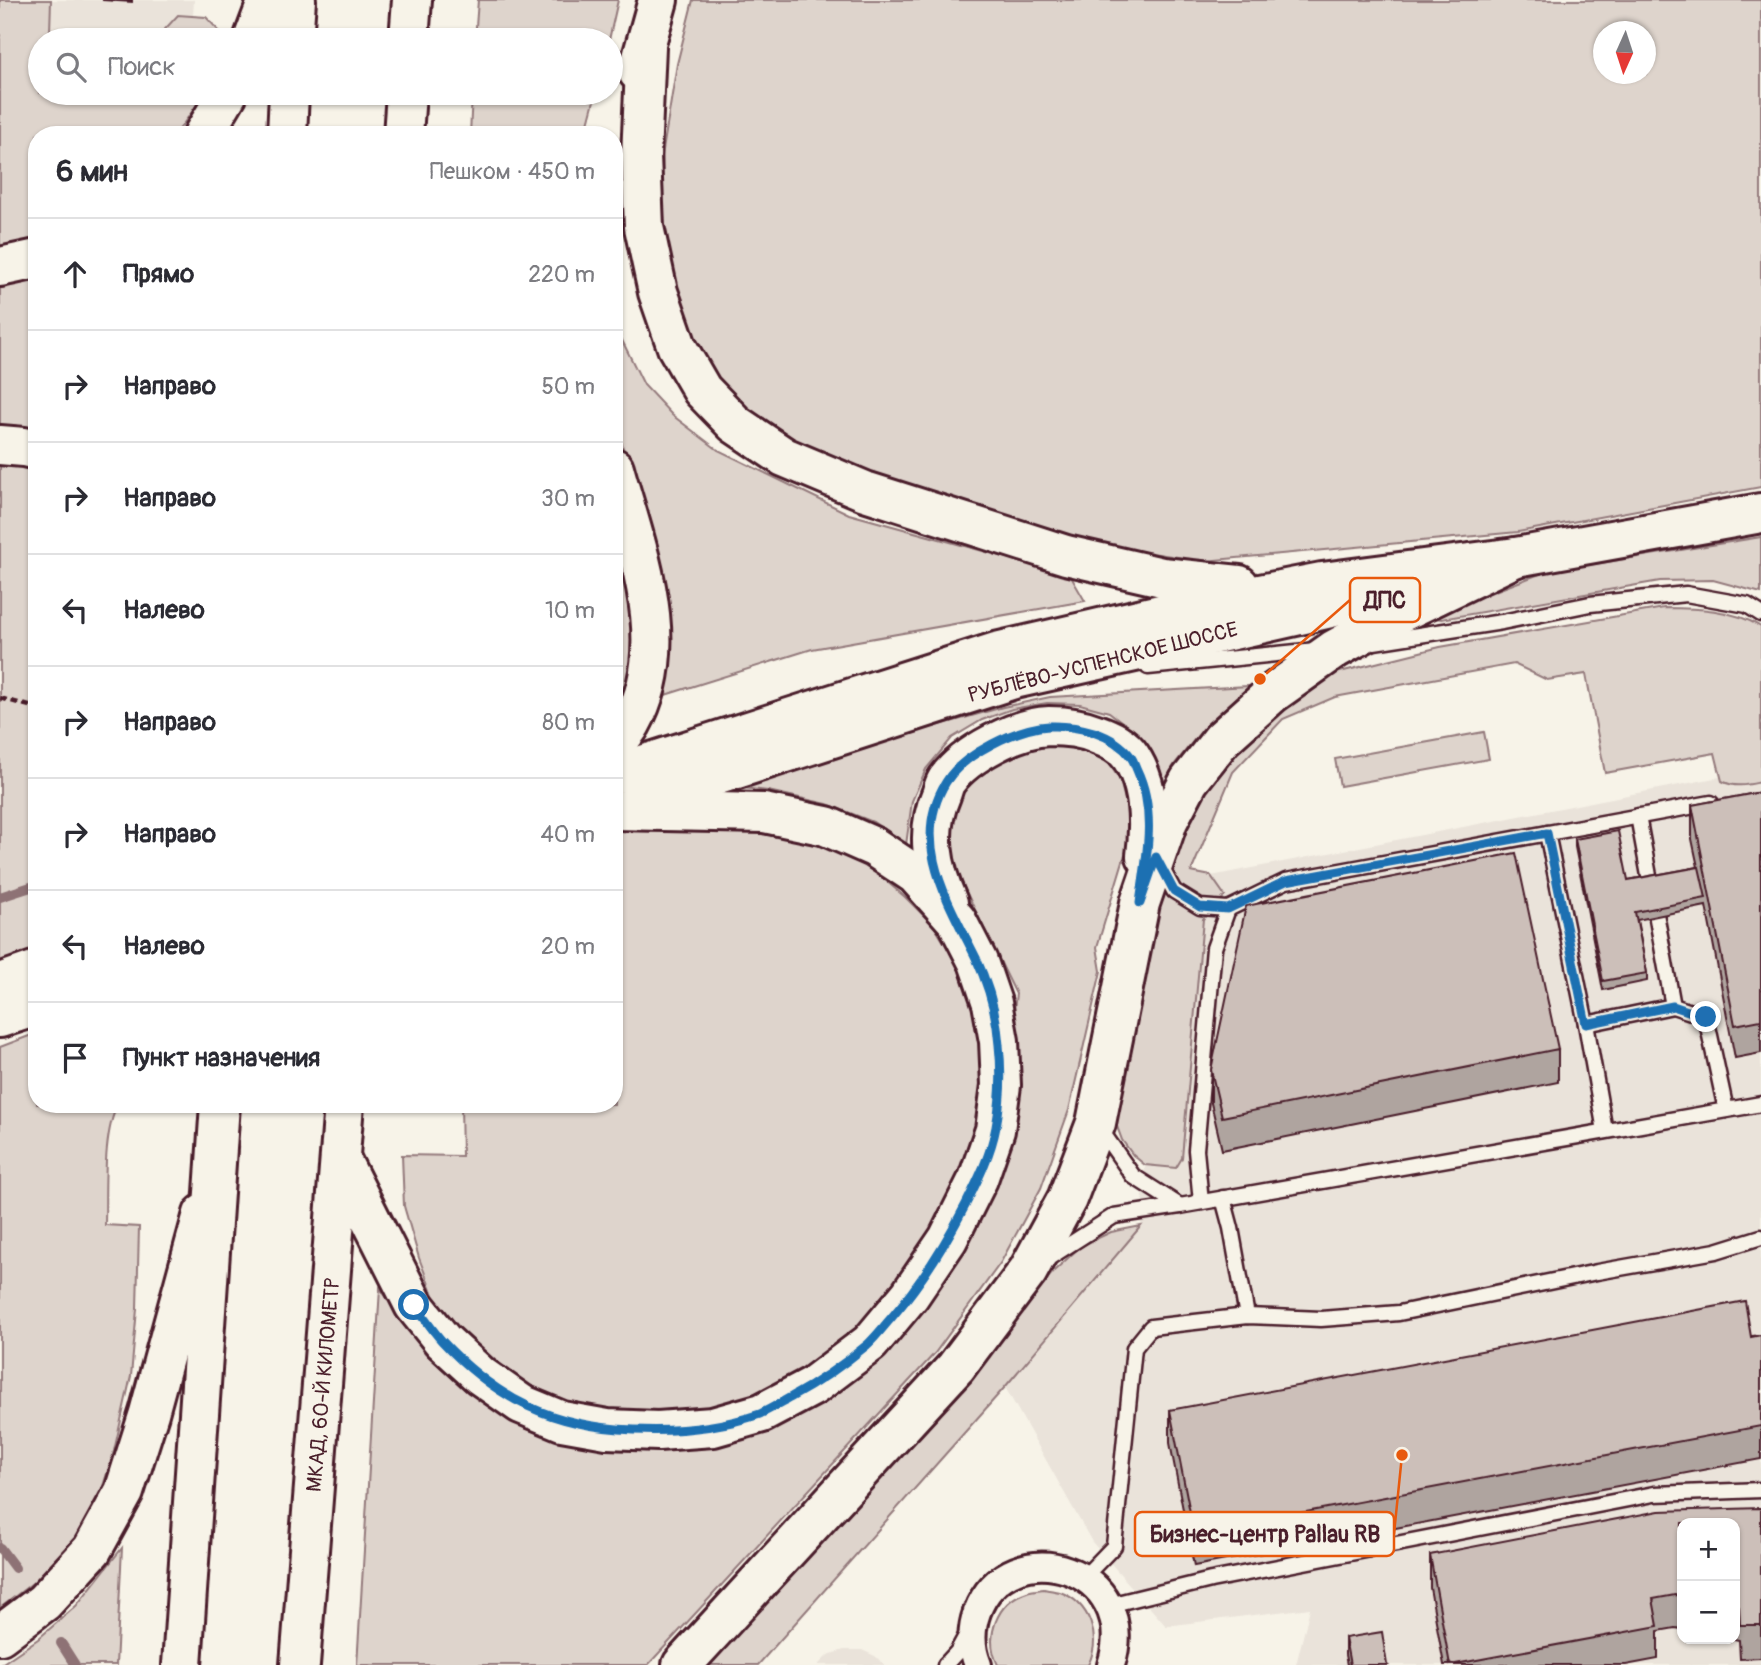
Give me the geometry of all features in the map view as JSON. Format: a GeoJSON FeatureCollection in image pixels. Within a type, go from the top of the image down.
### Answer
{"type":"FeatureCollection","features":[{"type":"Feature","properties":{"kind":"main road"},"geometry":{"type":"LineString","coordinates":[[258,28],[268,0]]}},
{"type":"Feature","properties":{"kind":"main road"},"geometry":{"type":"LineString","coordinates":[[294,28],[296,0]]}},
{"type":"Feature","properties":{"kind":"main road"},"geometry":{"type":"LineString","coordinates":[[410,28],[412,0]]}},
{"type":"Feature","properties":{"kind":"main road"},"geometry":{"type":"LineString","coordinates":[[622,126],[658,0]]}},
{"type":"Feature","properties":{"kind":"main road"},"geometry":{"type":"LineString","coordinates":[[646,47],[641,156],[643,228],[658,292],[677,347],[702,390],[735,425],[784,457],[865,491],[1066,555],[1162,577],[1232,586],[1322,582]]}},
{"type":"Feature","properties":{"kind":"main road"},"geometry":{"type":"LineString","coordinates":[[208,126],[221,105]]}},
{"type":"Feature","properties":{"kind":"main road"},"geometry":{"type":"LineString","coordinates":[[287,126],[288,105]]}},
{"type":"Feature","properties":{"kind":"main road"},"geometry":{"type":"LineString","coordinates":[[404,126],[405,105]]}},
{"type":"Feature","properties":{"kind":"main road"},"geometry":{"type":"LineString","coordinates":[[0,267],[28,261]]}},
{"type":"Feature","properties":{"kind":"main road"},"geometry":{"type":"LineString","coordinates":[[0,445],[28,448]]}},
{"type":"Feature","properties":{"kind":"main road"},"geometry":{"type":"LineString","coordinates":[[623,500],[646,582],[652,627],[651,666],[645,697],[623,734]]}},
{"type":"Feature","properties":{"kind":"main road","name":"РУБЛЁВО-УСПЕНСКОЕ ШОССЕ"},"geometry":{"type":"LineString","coordinates":[[623,771],[996,652],[1182,609],[1322,582],[1516,558],[1761,513]]}},
{"type":"Feature","properties":{"kind":"main road"},"geometry":{"type":"LineString","coordinates":[[1140,903],[1168,821],[1189,781],[1222,740],[1273,693],[1335,649],[1400,613],[1516,558]]}},
{"type":"Feature","properties":{"kind":"main road","name":"РУБЛЁВО-УСПЕНСКОЕ ШОССЕ"},"geometry":{"type":"LineString","coordinates":[[623,806],[1014,679],[1331,608],[1516,558]]}},
{"type":"Feature","properties":{"kind":"main road"},"geometry":{"type":"LineString","coordinates":[[341,1154],[414,1305],[443,1341],[481,1376],[521,1404],[562,1421],[607,1429],[657,1431],[713,1427],[762,1413],[813,1386],[870,1343],[911,1295],[948,1239],[978,1179],[995,1130],[1001,1086],[999,1041],[992,1003],[978,962],[939,883],[931,847],[934,811],[947,780],[969,758],[1007,736],[1047,726],[1083,729],[1112,740],[1131,757],[1142,780],[1148,808],[1148,840],[1140,903],[1096,1123],[1067,1199],[1028,1271],[956,1367],[682,1665]]}},
{"type":"Feature","properties":{"kind":"main road"},"geometry":{"type":"LineString","coordinates":[[623,809],[764,813],[826,826],[874,847],[916,875],[957,921]]}},
{"type":"Feature","properties":{"kind":"main road"},"geometry":{"type":"LineString","coordinates":[[0,983],[28,973]]}},
{"type":"Feature","properties":{"kind":"main road"},"geometry":{"type":"LineString","coordinates":[[0,1018],[28,1009]]}},
{"type":"Feature","properties":{"kind":"main road"},"geometry":{"type":"LineString","coordinates":[[182,1665],[219,1113]]}},
{"type":"Feature","properties":{"kind":"main road","name":"МКАД, 60-Й КИЛОМЕТР"},"geometry":{"type":"LineString","coordinates":[[300,1665],[343,1113]]}},
{"type":"Feature","properties":{"kind":"main road"},"geometry":{"type":"LineString","coordinates":[[0,1635],[44,1602],[92,1550],[124,1492],[149,1413],[217,1156]]}},
{"type":"Feature","properties":{"kind":"street"},"geometry":{"type":"LineString","coordinates":[[978,1665],[973,1646],[974,1621],[984,1598],[1001,1580],[1012,1573],[1036,1566],[1049,1566],[1061,1567],[1084,1577],[1102,1594],[1109,1605],[1114,1617],[1117,1641],[1111,1665]]}},
{"type":"Feature","properties":{"kind":"lane"},"geometry":{"type":"LineString","coordinates":[[1014,679],[1335,649],[1503,622],[1590,604],[1686,594],[1747,604],[1761,614]]}},
{"type":"Feature","properties":{"kind":"lane"},"geometry":{"type":"LineString","coordinates":[[1156,857],[1174,891],[1200,907],[1228,909],[1286,881],[1720,801]]}},
{"type":"Feature","properties":{"kind":"lane"},"geometry":{"type":"LineString","coordinates":[[1638,816],[1673,1006]]}},
{"type":"Feature","properties":{"kind":"lane"},"geometry":{"type":"LineString","coordinates":[[1547,833],[1605,1131]]}},
{"type":"Feature","properties":{"kind":"lane"},"geometry":{"type":"LineString","coordinates":[[1201,1202],[1196,1150],[1214,948],[1228,909]]}},
{"type":"Feature","properties":{"kind":"lane"},"geometry":{"type":"LineString","coordinates":[[1586,1024],[1673,1006],[1706,1017],[1726,1110]]}},
{"type":"Feature","properties":{"kind":"lane"},"geometry":{"type":"LineString","coordinates":[[1028,1271],[1114,1216],[1761,1104]]}},
{"type":"Feature","properties":{"kind":"lane"},"geometry":{"type":"LineString","coordinates":[[1096,1123],[1133,1177],[1180,1206]]}},
{"type":"Feature","properties":{"kind":"lane"},"geometry":{"type":"LineString","coordinates":[[1223,1198],[1247,1316]]}},
{"type":"Feature","properties":{"kind":"lane"},"geometry":{"type":"LineString","coordinates":[[1084,1577],[1114,1546],[1134,1348],[1151,1327],[1247,1316],[1321,1318],[1398,1313],[1597,1272],[1716,1251],[1761,1237]]}},
{"type":"Feature","properties":{"kind":"lane"},"geometry":{"type":"LineString","coordinates":[[1109,1605],[1211,1580],[1654,1494],[1761,1490]]}},
{"type":"Feature","properties":{"kind":"lane"},"geometry":{"type":"LineString","coordinates":[[945,1665],[957,1653],[974,1621]]}},
{"type":"Feature","properties":{"kind":"path"},"geometry":{"type":"LineString","coordinates":[[0,698],[28,706]]}},
{"type":"Feature","properties":{"kind":"shaded area"},"geometry":{"type":"Polygon","coordinates":[[[0,0],[51,0],[50,28],[28,28],[28,105],[197,105],[182,126],[28,126],[28,240],[0,248],[0,0]]]}},
{"type":"Feature","properties":{"kind":"shaded area"},"geometry":{"type":"Polygon","coordinates":[[[51,0],[194,0],[193,16],[178,15],[166,28],[49,28],[51,0]]]}},
{"type":"Feature","properties":{"kind":"shaded area"},"geometry":{"type":"Polygon","coordinates":[[[478,0],[618,0],[612,28],[476,28],[478,0]]]}},
{"type":"Feature","properties":{"kind":"shaded area"},"geometry":{"type":"Polygon","coordinates":[[[693,0],[1761,0],[1761,487],[1518,532],[1204,561],[1112,547],[964,507],[820,460],[749,420],[714,380],[681,327],[659,246],[663,150],[677,64],[693,0]]]}},
{"type":"Feature","properties":{"kind":"shaded area"},"geometry":{"type":"Polygon","coordinates":[[[178,15],[206,17],[216,28],[166,28],[178,15]]]}},
{"type":"Feature","properties":{"kind":"shaded area"},"geometry":{"type":"Polygon","coordinates":[[[471,105],[593,105],[587,126],[470,126],[471,105]]]}},
{"type":"Feature","properties":{"kind":"shaded area"},"geometry":{"type":"Polygon","coordinates":[[[28,277],[28,431],[0,427],[0,284],[28,277]]]}},
{"type":"Feature","properties":{"kind":"shaded area"},"geometry":{"type":"Polygon","coordinates":[[[623,342],[644,385],[672,415],[718,450],[849,514],[1070,575],[1085,601],[812,649],[665,695],[672,637],[662,569],[623,448],[623,342]]]}},
{"type":"Feature","properties":{"kind":"shaded area"},"geometry":{"type":"Polygon","coordinates":[[[0,463],[28,468],[28,963],[0,973],[0,463]]]}},
{"type":"Feature","properties":{"kind":"shaded area"},"geometry":{"type":"Polygon","coordinates":[[[1761,537],[1761,593],[1713,580],[1660,581],[1442,619],[1435,618],[1434,614],[1545,572],[1761,537]]]}},
{"type":"Feature","properties":{"kind":"shaded area"},"geometry":{"type":"Polygon","coordinates":[[[623,572],[637,630],[627,693],[623,699],[623,572]]]}},
{"type":"Feature","properties":{"kind":"shaded area"},"geometry":{"type":"Polygon","coordinates":[[[1664,608],[1726,613],[1761,627],[1761,782],[1736,785],[1722,781],[1715,753],[1605,773],[1586,674],[1547,680],[1514,664],[1335,697],[1283,719],[1233,772],[1191,872],[1211,876],[1225,896],[1203,919],[1182,1158],[1176,1168],[1145,1165],[1133,1155],[1122,1140],[1115,1121],[1116,1102],[1133,1044],[1140,959],[1185,807],[1247,729],[1332,674],[1440,647],[1664,608]]]}},
{"type":"Feature","properties":{"kind":"shaded area"},"geometry":{"type":"Polygon","coordinates":[[[1250,686],[1207,724],[1174,765],[1159,794],[1146,746],[1130,728],[1109,712],[1080,704],[1047,703],[1012,709],[982,720],[952,738],[926,769],[912,801],[906,845],[873,822],[827,804],[768,791],[726,786],[1003,707],[1050,697],[1250,686]]]}},
{"type":"Feature","properties":{"kind":"shaded area"},"geometry":{"type":"Polygon","coordinates":[[[1484,732],[1489,759],[1340,786],[1335,759],[1484,732]]]}},
{"type":"Feature","properties":{"kind":"shaded area"},"geometry":{"type":"Polygon","coordinates":[[[1044,741],[1091,749],[1107,761],[1120,780],[1129,816],[1129,841],[1097,947],[1101,971],[1069,1110],[1041,1188],[1001,1262],[935,1353],[648,1665],[357,1665],[380,1288],[425,1353],[464,1389],[509,1417],[713,1445],[923,1303],[1011,1033],[1016,994],[955,869],[948,836],[962,784],[980,767],[1044,741]]]}},
{"type":"Feature","properties":{"kind":"shaded area"},"geometry":{"type":"Polygon","coordinates":[[[1720,777],[1722,781],[1745,785],[1761,782],[1761,1665],[1296,1665],[1310,1608],[1166,1626],[1092,1542],[1005,1387],[1141,1226],[1145,1165],[1175,1168],[1182,1158],[1203,919],[1224,896],[1211,876],[1720,777]]]}},
{"type":"Feature","properties":{"kind":"shaded area"},"geometry":{"type":"Polygon","coordinates":[[[694,826],[759,833],[818,844],[865,863],[934,926],[958,965],[973,1003],[981,1042],[983,1084],[977,1128],[960,1178],[931,1233],[896,1285],[861,1326],[806,1368],[758,1394],[713,1407],[660,1411],[617,1410],[566,1402],[517,1380],[468,1341],[435,1300],[404,1206],[402,1155],[462,1156],[461,1113],[623,1113],[623,827],[694,826]]]}},
{"type":"Feature","properties":{"kind":"shaded area"},"geometry":{"type":"Polygon","coordinates":[[[28,1036],[28,1113],[114,1113],[107,1146],[105,1225],[139,1227],[137,1309],[131,1376],[114,1451],[98,1502],[76,1539],[35,1581],[0,1608],[0,1047],[28,1036]]]}},
{"type":"Feature","properties":{"kind":"shaded area"},"geometry":{"type":"Polygon","coordinates":[[[1141,1226],[1005,1387],[758,1665],[702,1665],[1055,1270],[1081,1246],[1111,1232],[1141,1226]]]}},
{"type":"Feature","properties":{"kind":"shaded area"},"geometry":{"type":"Polygon","coordinates":[[[122,1548],[116,1665],[0,1665],[38,1639],[76,1606],[122,1548]]]}},
{"type":"Feature","properties":{"kind":"shaded area"},"geometry":{"type":"Polygon","coordinates":[[[1044,1589],[1070,1597],[1086,1613],[1094,1644],[1088,1665],[998,1665],[992,1643],[993,1632],[1001,1612],[1016,1597],[1029,1591],[1044,1589]]]}},
{"type":"Feature","properties":{"kind":"shaded area"},"geometry":{"type":"Polygon","coordinates":[[[844,1650],[862,1650],[885,1665],[818,1665],[828,1655],[844,1650]]]}},
{"type":"Feature","properties":{"kind":"building"},"geometry":{"type":"Polygon","coordinates":[[[1761,792],[1761,1020],[1735,1025],[1692,805],[1761,792]]]}},
{"type":"Feature","properties":{"kind":"building"},"geometry":{"type":"Polygon","coordinates":[[[1618,831],[1628,880],[1699,867],[1706,898],[1635,912],[1647,973],[1603,981],[1575,839],[1618,831]]]}},
{"type":"Feature","properties":{"kind":"building"},"geometry":{"type":"Polygon","coordinates":[[[1516,853],[1558,1049],[1222,1117],[1211,1070],[1246,906],[1516,853]]]}},
{"type":"Feature","properties":{"kind":"building"},"geometry":{"type":"Polygon","coordinates":[[[1745,1301],[1751,1337],[1761,1335],[1761,1426],[1194,1533],[1170,1410],[1745,1301]]]}},
{"type":"Feature","properties":{"kind":"building"},"geometry":{"type":"Polygon","coordinates":[[[1761,1508],[1761,1625],[1740,1625],[1740,1518],[1677,1518],[1677,1595],[1653,1599],[1658,1626],[1450,1665],[1430,1555],[1659,1511],[1761,1508]]]}},
{"type":"Feature","properties":{"kind":"building"},"geometry":{"type":"Polygon","coordinates":[[[1382,1632],[1387,1665],[1350,1665],[1345,1638],[1382,1632]]]}},
{"type":"Feature","properties":{"kind":"waterway"},"geometry":{"type":"LineString","coordinates":[[0,897],[28,888]]}},
{"type":"Feature","properties":{"kind":"waterway"},"geometry":{"type":"LineString","coordinates":[[0,1548],[15,1568]]}},
{"type":"Feature","properties":{"kind":"waterway"},"geometry":{"type":"LineString","coordinates":[[61,1643],[75,1665]]}},
{"type":"Feature","properties":{"kind":"place","name":"ДПС"},"geometry":{"type":"Point","coordinates":[1260,679]}},
{"type":"Feature","properties":{"kind":"place","name":"Бизнес-центр Pallau RB"},"geometry":{"type":"Point","coordinates":[1402,1455]}},
{"type":"Feature","properties":{"kind":"route"},"geometry":{"type":"LineString","coordinates":[[414,1305],[443,1341],[481,1376],[521,1404],[562,1421],[607,1429],[657,1431],[713,1427],[762,1413],[813,1386],[870,1343],[911,1295],[948,1239],[978,1179],[995,1130],[1001,1086],[999,1041],[992,1003],[978,962],[939,883],[931,847],[934,811],[947,780],[969,758],[1007,736],[1047,726],[1083,729],[1112,740],[1131,757],[1142,780],[1148,808],[1148,840],[1140,903],[1156,857],[1174,891],[1200,907],[1228,909],[1286,881],[1547,833],[1586,1024],[1673,1006],[1706,1017]]}}]}
